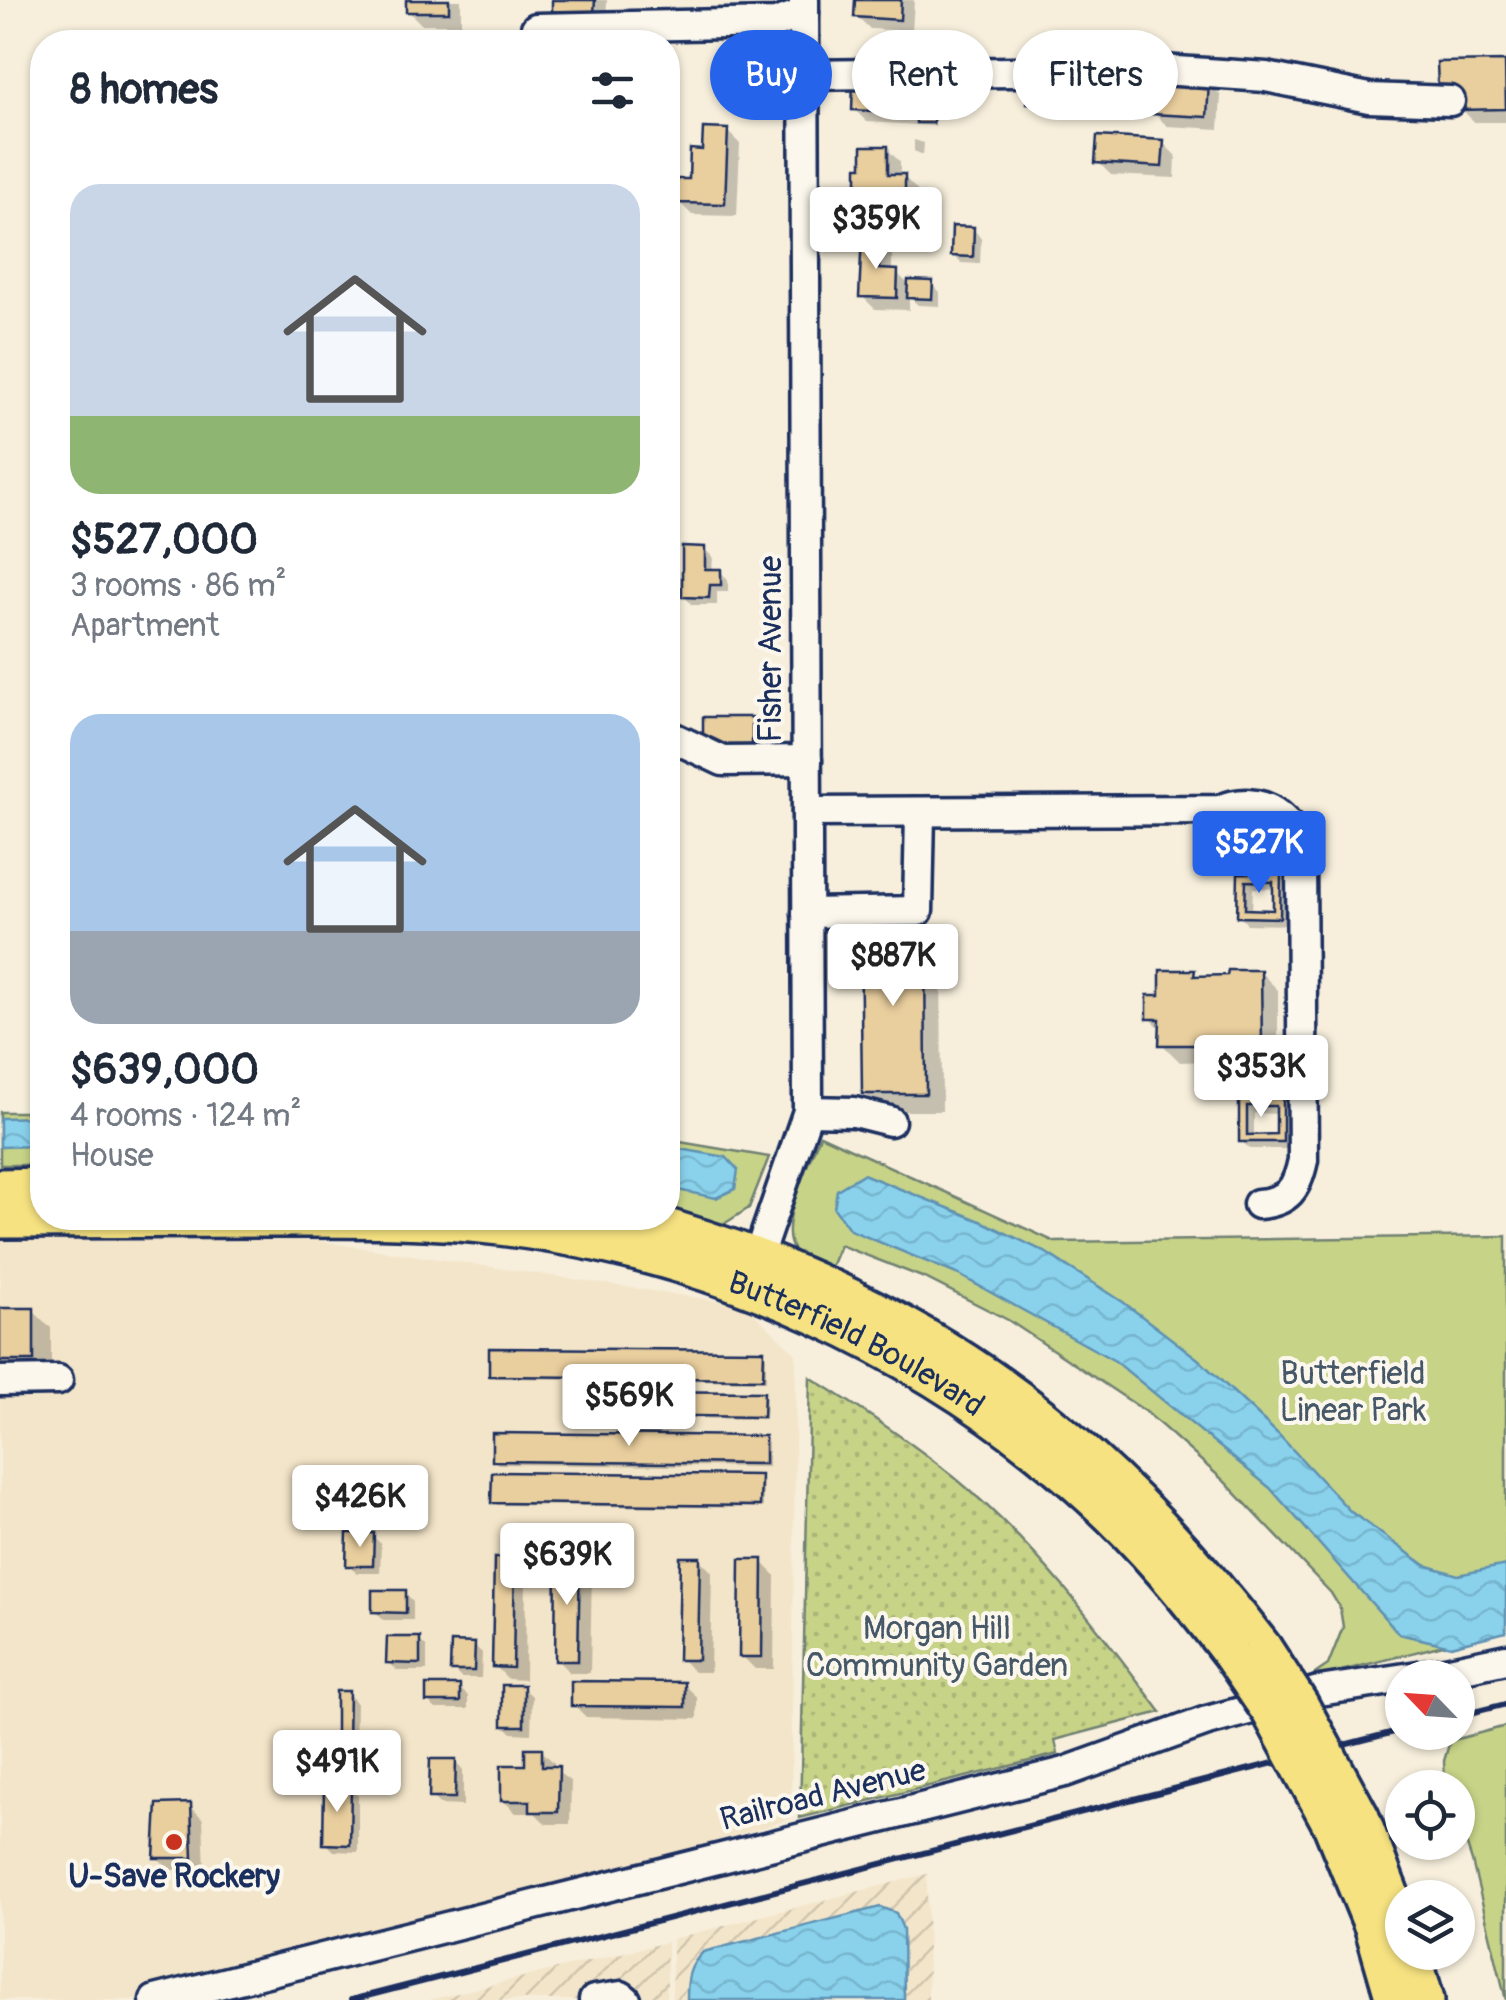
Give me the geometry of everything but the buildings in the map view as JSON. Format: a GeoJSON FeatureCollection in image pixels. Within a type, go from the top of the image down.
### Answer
{"type":"FeatureCollection","features":[{"type":"Feature","properties":{"kind":"main road"},"geometry":{"type":"LineString","coordinates":[[0,1186],[30,1186]]}},
{"type":"Feature","properties":{"kind":"main road","name":"Butterfield Boulevard"},"geometry":{"type":"LineString","coordinates":[[0,1220],[30,1220]]}},
{"type":"Feature","properties":{"kind":"main road","name":"Butterfield Boulevard"},"geometry":{"type":"LineString","coordinates":[[508,1230],[572,1238],[680,1265],[753,1272]]}},
{"type":"Feature","properties":{"kind":"main road","name":"Butterfield Boulevard"},"geometry":{"type":"LineString","coordinates":[[661,1230],[753,1272],[972,1404],[1091,1497],[1247,1651],[1270,1712],[1346,1821],[1385,1893]]}},
{"type":"Feature","properties":{"kind":"main road","name":"Butterfield Boulevard"},"geometry":{"type":"LineString","coordinates":[[1346,1821],[1394,2000]]}},
{"type":"Feature","properties":{"kind":"main road"},"geometry":{"type":"LineString","coordinates":[[1417,1970],[1426,2000]]}},
{"type":"Feature","properties":{"kind":"street"},"geometry":{"type":"LineString","coordinates":[[536,28],[776,23],[804,6]]}},
{"type":"Feature","properties":{"kind":"street"},"geometry":{"type":"LineString","coordinates":[[832,75],[1162,70],[1266,77],[1369,98],[1450,101]]}},
{"type":"Feature","properties":{"kind":"street","name":"Fisher Avenue"},"geometry":{"type":"LineString","coordinates":[[753,1272],[808,1111],[803,120]]}},
{"type":"Feature","properties":{"kind":"street"},"geometry":{"type":"LineString","coordinates":[[680,742],[722,761],[807,760]]}},
{"type":"Feature","properties":{"kind":"street"},"geometry":{"type":"LineString","coordinates":[[807,812],[1220,810],[1235,804],[1251,804],[1281,816],[1293,828],[1301,859],[1303,1160],[1296,1186],[1289,1195],[1258,1204]]}},
{"type":"Feature","properties":{"kind":"street"},"geometry":{"type":"LineString","coordinates":[[807,914],[918,912],[920,812]]}},
{"type":"Feature","properties":{"kind":"street"},"geometry":{"type":"LineString","coordinates":[[808,1111],[854,1112],[890,1121]]}},
{"type":"Feature","properties":{"kind":"street"},"geometry":{"type":"LineString","coordinates":[[0,1381],[58,1380]]}},
{"type":"Feature","properties":{"kind":"street","name":"Railroad Avenue"},"geometry":{"type":"LineString","coordinates":[[154,2000],[1066,1772],[1207,1721],[1319,1691],[1445,1672],[1506,1658]]}},
{"type":"Feature","properties":{"kind":"street"},"geometry":{"type":"LineString","coordinates":[[594,2000],[621,1996],[626,2000]]}},
{"type":"Feature","properties":{"kind":"shaded area"},"geometry":{"type":"Polygon","coordinates":[[[0,1227],[318,1241],[745,1305],[796,1354],[791,1819],[377,1942],[130,2000],[0,2000],[0,1227]]]}},
{"type":"Feature","properties":{"kind":"shaded area"},"geometry":{"type":"Polygon","coordinates":[[[927,1874],[928,2000],[672,2000],[672,1939],[927,1874]]]}},
{"type":"Feature","properties":{"kind":"shaded area"},"geometry":{"type":"Polygon","coordinates":[[[667,1942],[667,2000],[429,2000],[667,1942]]]}},
{"type":"Feature","properties":{"kind":"green space"},"geometry":{"type":"Polygon","coordinates":[[[0,1112],[30,1112],[30,1165],[0,1165],[0,1112]]]}},
{"type":"Feature","properties":{"kind":"green space","name":"Butterfield Linear Park"},"geometry":{"type":"Polygon","coordinates":[[[820,1135],[1055,1242],[1506,1236],[1506,1629],[1306,1680],[1328,1665],[1343,1627],[1340,1608],[1331,1593],[1223,1480],[1145,1411],[1008,1320],[927,1279],[840,1245],[831,1267],[794,1250],[789,1226],[792,1211],[820,1135]]]}},
{"type":"Feature","properties":{"kind":"green space"},"geometry":{"type":"Polygon","coordinates":[[[680,1142],[769,1157],[749,1208],[724,1224],[680,1212],[680,1142]]]}},
{"type":"Feature","properties":{"kind":"green space","name":"Morgan Hill Community Garden"},"geometry":{"type":"Polygon","coordinates":[[[810,1377],[902,1437],[984,1503],[1065,1588],[1161,1712],[1055,1740],[1058,1754],[800,1818],[810,1377]]]}},
{"type":"Feature","properties":{"kind":"green space"},"geometry":{"type":"Polygon","coordinates":[[[1506,1726],[1506,2000],[1472,1860],[1475,1860],[1475,1770],[1444,1770],[1447,1750],[1475,1750],[1475,1734],[1506,1726]]]}},
{"type":"Feature","properties":{"kind":"water"},"geometry":{"type":"Polygon","coordinates":[[[30,1117],[30,1146],[0,1147],[0,1118],[30,1117]]]}},
{"type":"Feature","properties":{"kind":"water"},"geometry":{"type":"Polygon","coordinates":[[[680,1149],[726,1157],[738,1170],[735,1189],[716,1198],[680,1190],[680,1149]]]}},
{"type":"Feature","properties":{"kind":"water"},"geometry":{"type":"Polygon","coordinates":[[[863,1174],[983,1222],[1045,1252],[1123,1302],[1198,1359],[1278,1434],[1351,1512],[1425,1565],[1458,1575],[1506,1565],[1506,1632],[1451,1646],[1399,1634],[1270,1488],[1115,1361],[959,1275],[850,1230],[834,1208],[837,1190],[863,1174]]]}},
{"type":"Feature","properties":{"kind":"water"},"geometry":{"type":"Polygon","coordinates":[[[880,1907],[896,1913],[903,1929],[904,2000],[687,2000],[689,1974],[703,1952],[880,1907]]]}},
{"type":"Feature","properties":{"kind":"railway"},"geometry":{"type":"LineString","coordinates":[[1475,1712],[1506,1704]]}},
{"type":"Feature","properties":{"kind":"railway"},"geometry":{"type":"LineString","coordinates":[[351,2000],[1385,1734]]}},
{"type":"Feature","properties":{"kind":"place","name":"U-Save Rockery"},"geometry":{"type":"Point","coordinates":[174,1842]}}]}
